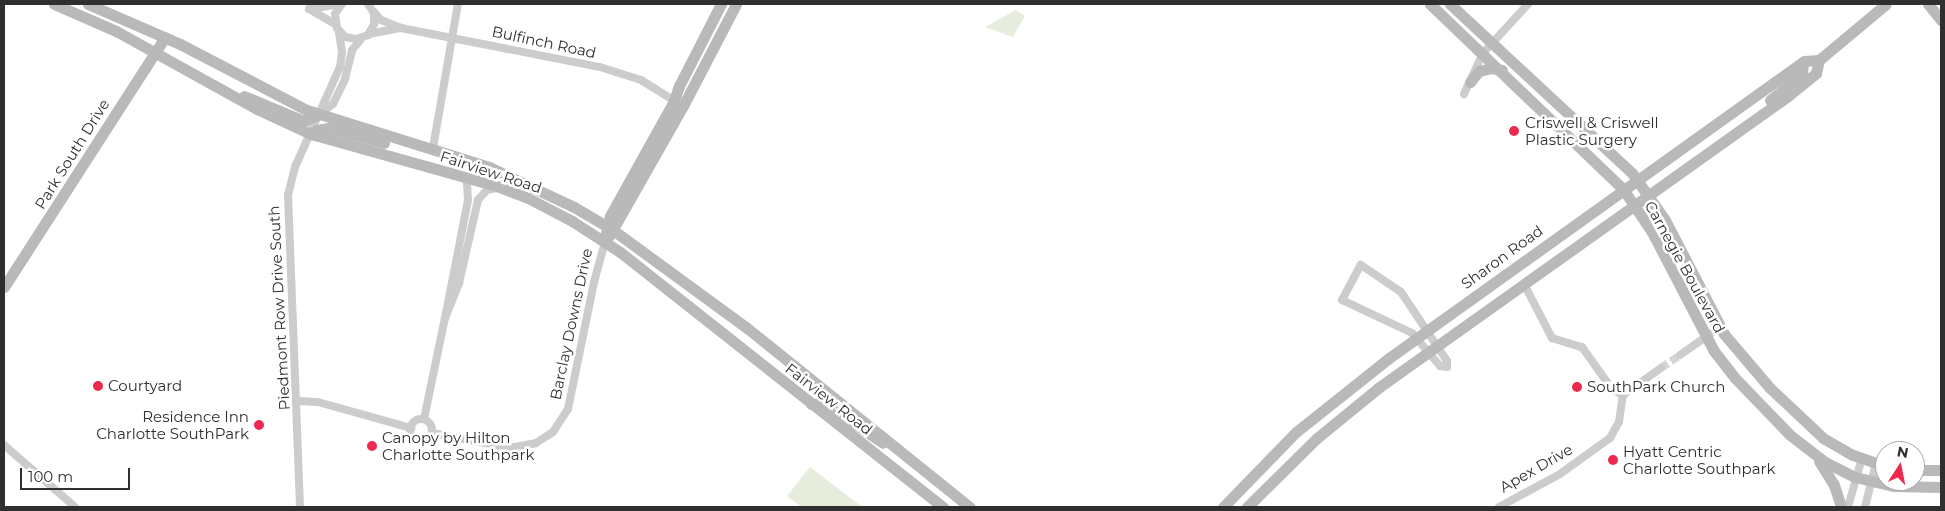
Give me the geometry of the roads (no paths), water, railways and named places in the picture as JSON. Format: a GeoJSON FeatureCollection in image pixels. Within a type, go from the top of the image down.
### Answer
{"type":"FeatureCollection","features":[{"type":"Feature","properties":{"kind":"main road","name":"Fairview Road"},"geometry":{"type":"LineString","coordinates":[[54,4],[155,52],[236,98],[311,134],[462,176],[501,188],[543,205],[605,242],[941,507]]}},
{"type":"Feature","properties":{"kind":"main road","name":"Fairview Road"},"geometry":{"type":"LineString","coordinates":[[88,4],[165,37],[270,93],[320,114],[433,148],[532,185],[610,228],[767,344],[970,507]]}},
{"type":"Feature","properties":{"kind":"main road","name":"Barclay Downs Drive"},"geometry":{"type":"LineString","coordinates":[[679,104],[679,86],[721,4]]}},
{"type":"Feature","properties":{"kind":"main road","name":"Barclay Downs Drive"},"geometry":{"type":"LineString","coordinates":[[605,242],[610,228],[736,4]]}},
{"type":"Feature","properties":{"kind":"main road","name":"Carnegie Boulevard"},"geometry":{"type":"LineString","coordinates":[[1430,4],[1503,71],[1623,189],[1635,205],[1705,337],[1743,387],[1787,432],[1817,457],[1855,477],[1871,482],[1903,487],[1941,487]]}},
{"type":"Feature","properties":{"kind":"main road","name":"Carnegie Boulevard"},"geometry":{"type":"LineString","coordinates":[[1450,4],[1615,156],[1637,180],[1649,195],[1673,234],[1720,327],[1746,363],[1805,424],[1833,444],[1875,462]]}},
{"type":"Feature","properties":{"kind":"main road"},"geometry":{"type":"LineString","coordinates":[[1247,507],[1317,438],[1432,349],[1754,120],[1815,74],[1819,60],[1886,4]]}},
{"type":"Feature","properties":{"kind":"main road"},"geometry":{"type":"LineString","coordinates":[[1928,4],[1941,20]]}},
{"type":"Feature","properties":{"kind":"main road","name":"Park South Drive"},"geometry":{"type":"LineString","coordinates":[[4,287],[165,37]]}},
{"type":"Feature","properties":{"kind":"main road","name":"Sharon Road"},"geometry":{"type":"LineString","coordinates":[[1223,507],[1296,432],[1421,334],[1803,62],[1819,60]]}},
{"type":"Feature","properties":{"kind":"main road"},"geometry":{"type":"LineString","coordinates":[[1754,120],[1760,108],[1802,74],[1803,62]]}},
{"type":"Feature","properties":{"kind":"main road"},"geometry":{"type":"LineString","coordinates":[[1470,82],[1480,71],[1491,68],[1503,71]]}},
{"type":"Feature","properties":{"kind":"main road"},"geometry":{"type":"LineString","coordinates":[[236,98],[250,98],[304,121],[320,114]]}},
{"type":"Feature","properties":{"kind":"main road"},"geometry":{"type":"LineString","coordinates":[[311,134],[316,130],[329,128],[404,147],[433,148]]}},
{"type":"Feature","properties":{"kind":"main road"},"geometry":{"type":"LineString","coordinates":[[811,404],[826,403],[866,434],[897,448]]}},
{"type":"Feature","properties":{"kind":"main road"},"geometry":{"type":"LineString","coordinates":[[1817,457],[1834,485],[1841,507]]}},
{"type":"Feature","properties":{"kind":"main road"},"geometry":{"type":"LineString","coordinates":[[1925,470],[1941,470]]}},
{"type":"Feature","properties":{"kind":"street"},"geometry":{"type":"LineString","coordinates":[[320,114],[320,105],[341,62],[339,32],[335,24],[335,14],[341,4]]}},
{"type":"Feature","properties":{"kind":"street"},"geometry":{"type":"LineString","coordinates":[[335,24],[309,9],[341,4]]}},
{"type":"Feature","properties":{"kind":"street"},"geometry":{"type":"LineString","coordinates":[[433,148],[458,4]]}},
{"type":"Feature","properties":{"kind":"street"},"geometry":{"type":"LineString","coordinates":[[1464,94],[1483,53],[1528,4]]}},
{"type":"Feature","properties":{"kind":"street"},"geometry":{"type":"LineString","coordinates":[[320,114],[333,104],[346,79],[352,50],[374,24],[370,7]]}},
{"type":"Feature","properties":{"kind":"street","name":"Bulfinch Road"},"geometry":{"type":"LineString","coordinates":[[370,7],[381,20],[401,28],[556,56],[614,71],[641,80],[679,104]]}},
{"type":"Feature","properties":{"kind":"street","name":"Bulfinch Road"},"geometry":{"type":"LineString","coordinates":[[365,36],[401,28]]}},
{"type":"Feature","properties":{"kind":"street"},"geometry":{"type":"LineString","coordinates":[[339,32],[348,38],[365,36]]}},
{"type":"Feature","properties":{"kind":"street","name":"Piedmont Row Drive South"},"geometry":{"type":"LineString","coordinates":[[300,507],[298,400],[288,195],[295,167],[320,114]]}},
{"type":"Feature","properties":{"kind":"street"},"geometry":{"type":"LineString","coordinates":[[424,420],[468,200],[467,182],[462,176]]}},
{"type":"Feature","properties":{"kind":"street"},"geometry":{"type":"LineString","coordinates":[[445,318],[459,282],[478,200],[487,190],[501,188]]}},
{"type":"Feature","properties":{"kind":"street","name":"Barclay Downs Drive"},"geometry":{"type":"LineString","coordinates":[[298,400],[312,401],[411,428],[414,438],[421,441],[432,433],[509,448],[536,443],[553,432],[568,409],[605,242]]}},
{"type":"Feature","properties":{"kind":"street"},"geometry":{"type":"LineString","coordinates":[[1421,334],[1342,300],[1361,265],[1401,292],[1421,334],[1432,349]]}},
{"type":"Feature","properties":{"kind":"street"},"geometry":{"type":"LineString","coordinates":[[1524,284],[1552,338],[1582,348],[1612,389],[1623,395],[1661,368]]}},
{"type":"Feature","properties":{"kind":"street"},"geometry":{"type":"LineString","coordinates":[[1680,355],[1720,327]]}},
{"type":"Feature","properties":{"kind":"street","name":"Apex Drive"},"geometry":{"type":"LineString","coordinates":[[1499,507],[1560,474],[1610,438],[1619,422],[1623,395]]}},
{"type":"Feature","properties":{"kind":"street"},"geometry":{"type":"LineString","coordinates":[[411,428],[414,422],[424,420],[432,426],[432,433]]}},
{"type":"Feature","properties":{"kind":"street"},"geometry":{"type":"LineString","coordinates":[[4,445],[75,507]]}},
{"type":"Feature","properties":{"kind":"street"},"geometry":{"type":"LineString","coordinates":[[1848,507],[1855,477],[1862,458]]}},
{"type":"Feature","properties":{"kind":"street"},"geometry":{"type":"LineString","coordinates":[[1865,507],[1871,482],[1875,474]]}},
{"type":"Feature","properties":{"kind":"tunnel"},"geometry":{"type":"LineString","coordinates":[[1661,368],[1680,355]]}},
{"type":"Feature","properties":{"kind":"place","name":"Criswell & Criswell Plastic Surgery"},"geometry":{"type":"Point","coordinates":[1514,131]}},
{"type":"Feature","properties":{"kind":"place","name":"Courtyard"},"geometry":{"type":"Point","coordinates":[98,386]}},
{"type":"Feature","properties":{"kind":"place","name":"SouthPark Church"},"geometry":{"type":"Point","coordinates":[1577,387]}},
{"type":"Feature","properties":{"kind":"place","name":"Residence Inn Charlotte SouthPark"},"geometry":{"type":"Point","coordinates":[259,425]}},
{"type":"Feature","properties":{"kind":"place","name":"Canopy by Hilton Charlotte Southpark"},"geometry":{"type":"Point","coordinates":[372,446]}},
{"type":"Feature","properties":{"kind":"place","name":"Hyatt Centric Charlotte Southpark"},"geometry":{"type":"Point","coordinates":[1613,460]}}]}
